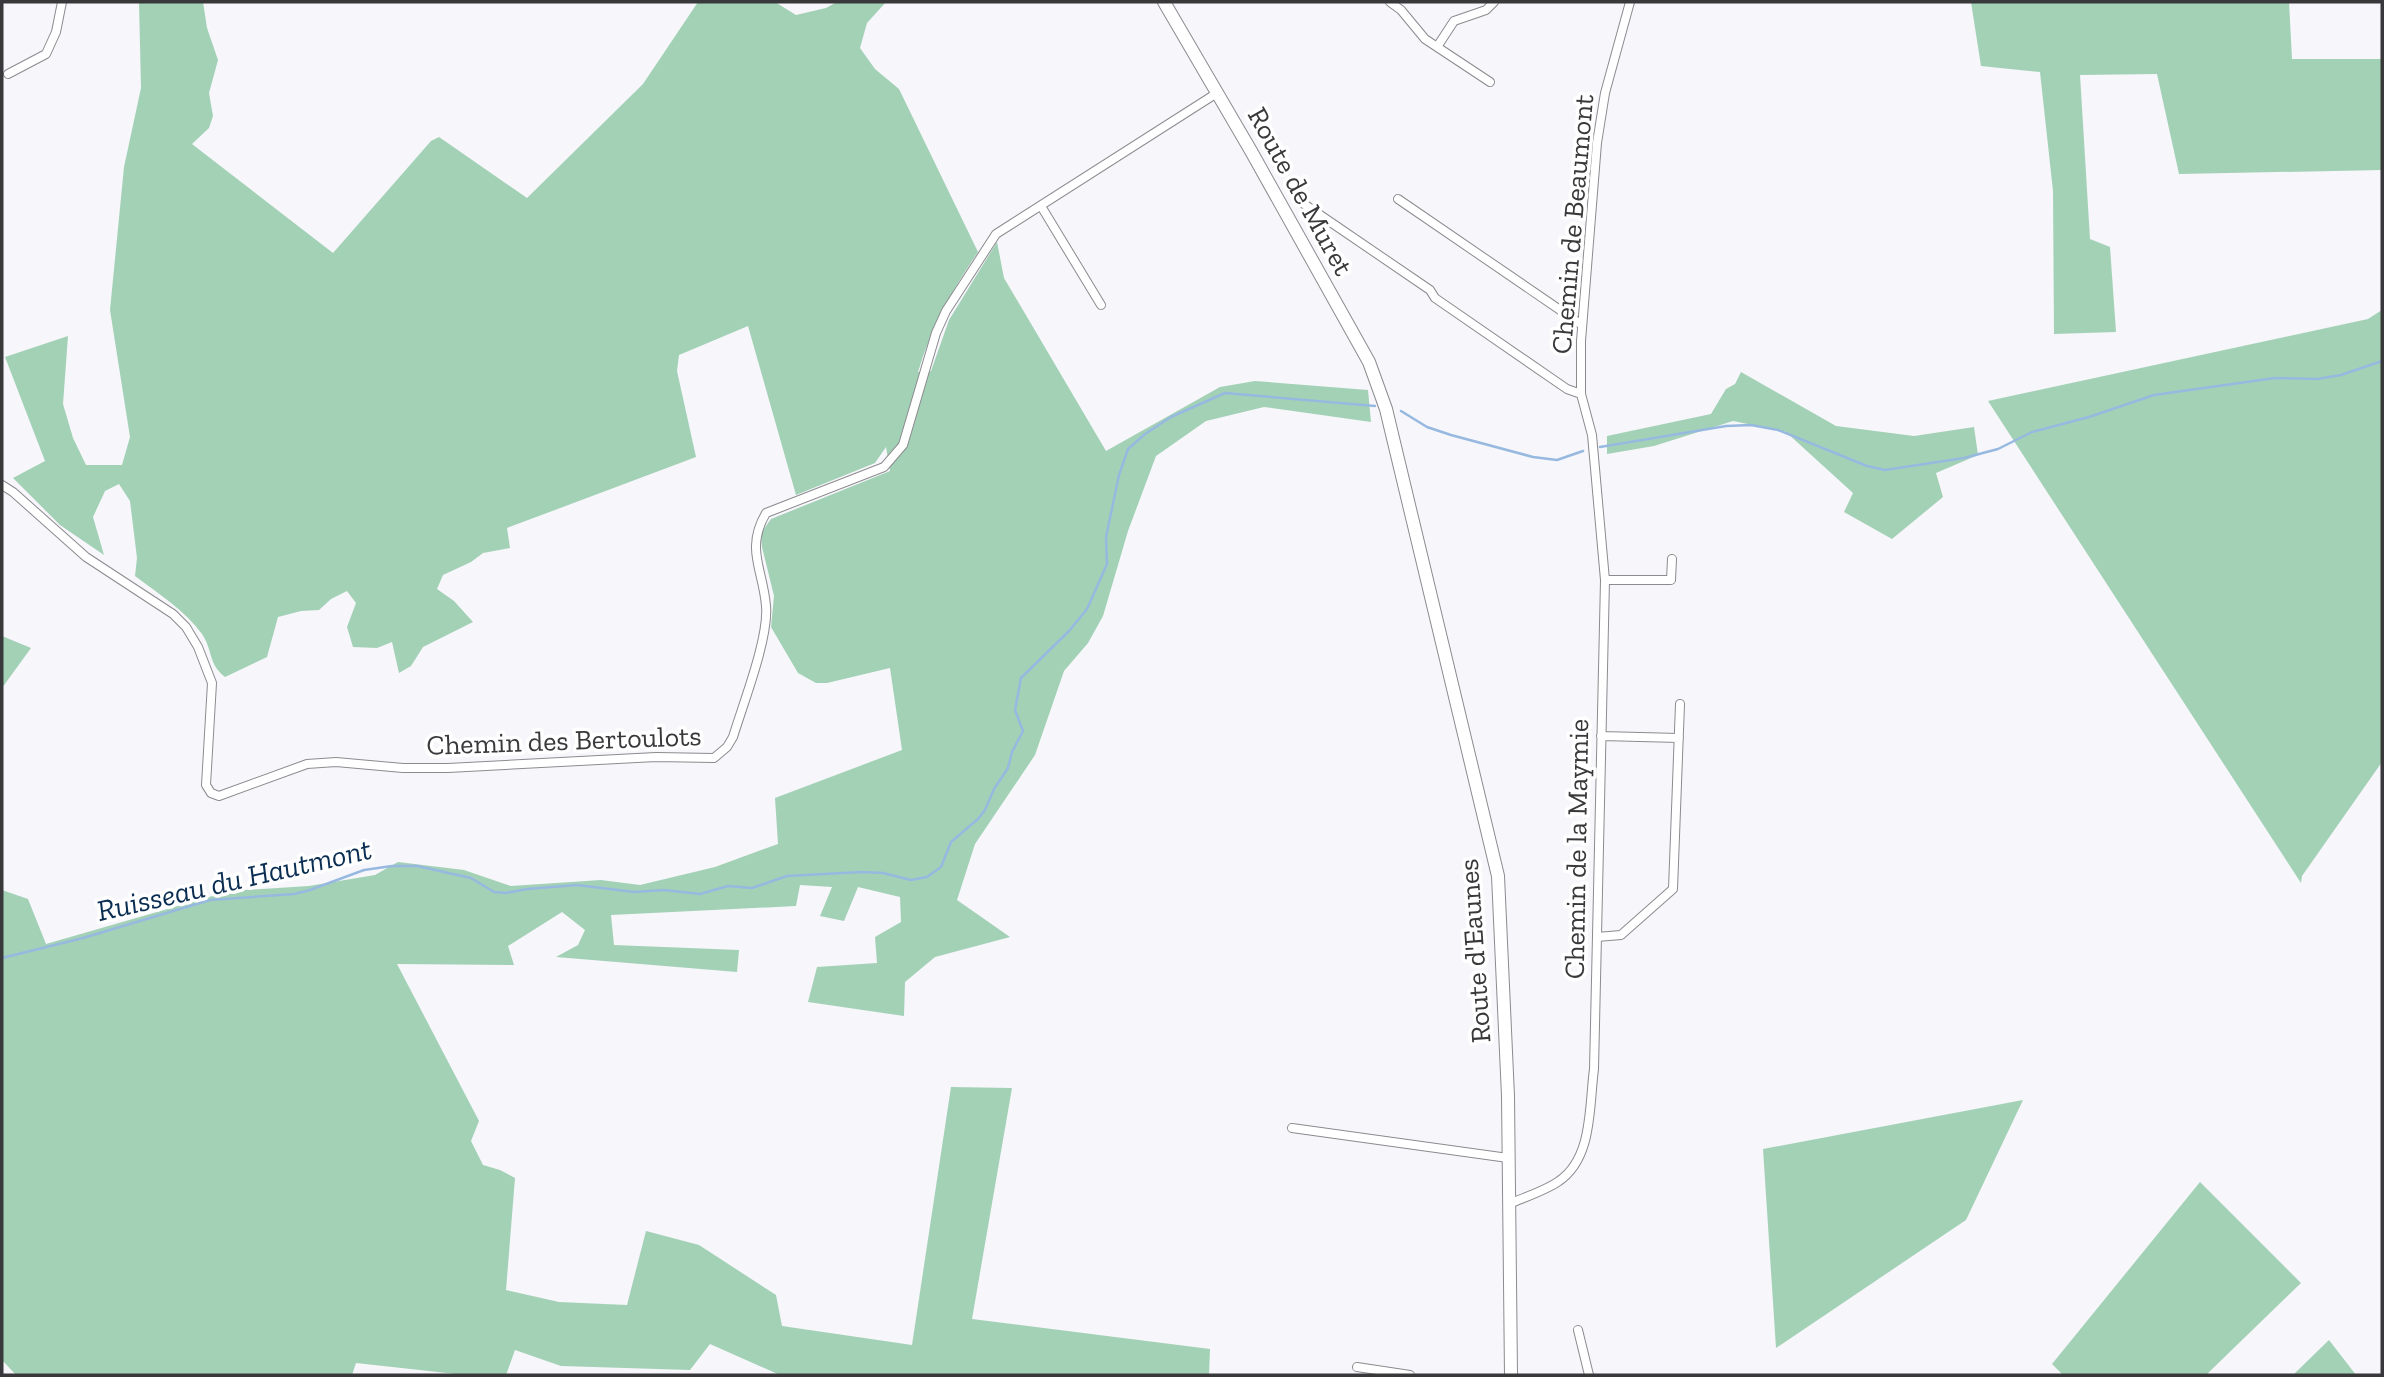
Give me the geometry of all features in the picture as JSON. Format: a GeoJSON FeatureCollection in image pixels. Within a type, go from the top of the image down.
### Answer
{"type":"FeatureCollection","features":[{"type":"Feature","properties":{"kind":"main road","name":"Route de Muret"},"geometry":{"type":"LineString","coordinates":[[1164,2],[1369,362],[1387,409]]}},
{"type":"Feature","properties":{"kind":"main road","name":"Route d'Eaunes"},"geometry":{"type":"LineString","coordinates":[[1387,409],[1498,876],[1504,986],[1509,1204],[1508,1375]]}},
{"type":"Feature","properties":{"kind":"street"},"geometry":{"type":"LineString","coordinates":[[8,74],[46,54],[56,32],[62,2]]}},
{"type":"Feature","properties":{"kind":"street"},"geometry":{"type":"LineString","coordinates":[[1390,2],[1401,10],[1417,31],[1490,82]]}},
{"type":"Feature","properties":{"kind":"street"},"geometry":{"type":"LineString","coordinates":[[1437,47],[1454,21],[1486,10],[1494,2]]}},
{"type":"Feature","properties":{"kind":"street","name":"Chemin de Beaumont"},"geometry":{"type":"LineString","coordinates":[[1594,453],[1581,394],[1582,325],[1597,144],[1605,93],[1630,2]]}},
{"type":"Feature","properties":{"kind":"street","name":"Chemin des Bertoulots"},"geometry":{"type":"LineString","coordinates":[[2,485],[86,557],[173,614],[186,627],[198,647],[212,683],[206,785],[211,793],[219,796],[307,764],[336,762],[403,768],[448,768],[656,757],[714,758],[727,747],[733,737],[759,652],[767,608],[754,541],[766,513],[884,467],[898,452],[903,444],[929,351],[946,311],[996,234],[1217,93]]}},
{"type":"Feature","properties":{"kind":"street"},"geometry":{"type":"LineString","coordinates":[[1398,199],[1582,325]]}},
{"type":"Feature","properties":{"kind":"street"},"geometry":{"type":"LineString","coordinates":[[1304,204],[1430,290],[1435,298],[1567,389],[1581,394]]}},
{"type":"Feature","properties":{"kind":"street"},"geometry":{"type":"LineString","coordinates":[[1041,206],[1101,305]]}},
{"type":"Feature","properties":{"kind":"street","name":"Chemin de la Maymie"},"geometry":{"type":"LineString","coordinates":[[1509,1204],[1558,1182],[1573,1170],[1584,1146],[1594,1069],[1605,580],[1594,453]]}},
{"type":"Feature","properties":{"kind":"street"},"geometry":{"type":"LineString","coordinates":[[1605,580],[1671,580],[1672,559]]}},
{"type":"Feature","properties":{"kind":"street"},"geometry":{"type":"LineString","coordinates":[[1597,937],[1621,935],[1669,895],[1674,883],[1680,704]]}},
{"type":"Feature","properties":{"kind":"street"},"geometry":{"type":"LineString","coordinates":[[1601,736],[1679,738]]}},
{"type":"Feature","properties":{"kind":"street"},"geometry":{"type":"LineString","coordinates":[[1292,1128],[1508,1158]]}},
{"type":"Feature","properties":{"kind":"street"},"geometry":{"type":"LineString","coordinates":[[1578,1330],[1589,1375]]}},
{"type":"Feature","properties":{"kind":"street"},"geometry":{"type":"LineString","coordinates":[[1357,1367],[1410,1375]]}},
{"type":"Feature","properties":{"kind":"green space"},"geometry":{"type":"Polygon","coordinates":[[[139,2],[203,2],[207,28],[218,60],[209,93],[213,116],[209,128],[192,144],[333,253],[431,141],[439,137],[527,198],[643,84],[698,2],[775,2],[796,15],[826,8],[837,2],[886,2],[867,23],[860,48],[875,69],[899,89],[978,252],[943,310],[918,372],[931,371],[949,320],[997,242],[1004,278],[1106,451],[1220,387],[1255,381],[1368,390],[1371,422],[1264,407],[1206,421],[1156,456],[1128,531],[1103,616],[1088,643],[1064,671],[1035,755],[975,844],[957,900],[1010,937],[935,957],[905,982],[904,1016],[808,1002],[817,967],[877,963],[875,937],[901,922],[900,897],[858,887],[844,921],[820,916],[832,887],[800,885],[796,906],[611,915],[614,945],[739,950],[737,972],[556,957],[578,945],[585,930],[562,912],[508,946],[514,965],[397,964],[479,1121],[471,1141],[483,1165],[515,1178],[506,1290],[559,1302],[627,1305],[646,1231],[699,1245],[776,1295],[782,1326],[912,1345],[951,1087],[1012,1088],[972,1319],[1210,1349],[1209,1375],[780,1375],[710,1344],[690,1370],[561,1366],[515,1350],[506,1375],[465,1375],[356,1363],[352,1375],[16,1375],[2,1360],[2,890],[28,899],[46,944],[230,891],[309,886],[375,875],[398,862],[464,870],[511,886],[601,880],[640,885],[715,867],[778,844],[775,798],[902,750],[890,668],[827,683],[816,683],[798,673],[771,627],[774,596],[761,533],[771,519],[890,471],[886,447],[875,463],[796,495],[748,326],[679,355],[677,371],[696,457],[507,528],[510,548],[483,553],[471,562],[443,575],[437,589],[454,601],[473,622],[423,647],[411,666],[399,673],[392,642],[377,648],[353,647],[347,627],[356,603],[347,591],[331,599],[319,610],[278,617],[267,657],[225,677],[213,662],[205,640],[195,625],[135,576],[137,558],[130,501],[119,484],[105,491],[93,517],[104,555],[60,525],[13,478],[45,461],[5,357],[68,336],[63,404],[73,438],[86,465],[122,465],[130,437],[110,310],[124,167],[141,88],[139,2]]]}},
{"type":"Feature","properties":{"kind":"green space"},"geometry":{"type":"Polygon","coordinates":[[[1971,2],[2289,2],[2292,59],[2382,59],[2382,170],[2179,174],[2157,74],[2080,75],[2090,239],[2110,247],[2116,332],[2054,334],[2053,191],[2040,72],[1981,66],[1971,2]]]}},
{"type":"Feature","properties":{"kind":"green space"},"geometry":{"type":"Polygon","coordinates":[[[2382,310],[2382,762],[2302,876],[2301,883],[1988,401],[2368,319],[2382,310]]]}},
{"type":"Feature","properties":{"kind":"green space"},"geometry":{"type":"Polygon","coordinates":[[[1741,372],[1836,426],[1914,436],[1974,427],[1978,455],[1936,473],[1943,497],[1892,539],[1844,512],[1853,493],[1786,432],[1733,421],[1654,446],[1607,454],[1607,436],[1711,414],[1726,389],[1735,384],[1741,372]]]}},
{"type":"Feature","properties":{"kind":"green space"},"geometry":{"type":"Polygon","coordinates":[[[2,636],[31,648],[2,688],[2,636]]]}},
{"type":"Feature","properties":{"kind":"green space"},"geometry":{"type":"Polygon","coordinates":[[[2023,1100],[1966,1220],[1776,1348],[1763,1149],[2023,1100]]]}},
{"type":"Feature","properties":{"kind":"green space"},"geometry":{"type":"Polygon","coordinates":[[[2200,1182],[2301,1283],[2206,1375],[2063,1375],[2052,1364],[2200,1182]]]}},
{"type":"Feature","properties":{"kind":"green space"},"geometry":{"type":"Polygon","coordinates":[[[2329,1340],[2356,1375],[2293,1375],[2329,1340]]]}},
{"type":"Feature","properties":{"kind":"waterway","name":"Ruisseau du Hautmont"},"geometry":{"type":"LineString","coordinates":[[1600,447],[1726,426],[1751,425],[1778,430],[1867,466],[1885,470],[1964,458],[1998,449],[2032,432],[2089,417],[2154,395],[2275,378],[2317,379],[2341,375],[2382,361]]}},
{"type":"Feature","properties":{"kind":"waterway","name":"Ruisseau du Hautmont"},"geometry":{"type":"LineString","coordinates":[[2,958],[83,938],[210,900],[294,894],[364,870],[392,866],[417,866],[471,878],[494,892],[506,893],[577,885],[634,892],[664,890],[700,894],[728,886],[752,888],[787,876],[862,872],[883,873],[911,880],[927,877],[941,867],[951,842],[985,810],[994,789],[1008,768],[1012,752],[1023,731],[1015,710],[1021,678],[1069,631],[1087,609],[1107,564],[1106,537],[1119,475],[1128,449],[1171,417],[1225,393],[1375,406]]}},
{"type":"Feature","properties":{"kind":"waterway","name":"Ruisseau du Hautmont"},"geometry":{"type":"LineString","coordinates":[[1401,411],[1427,427],[1533,457],[1557,460],[1583,451]]}}]}
